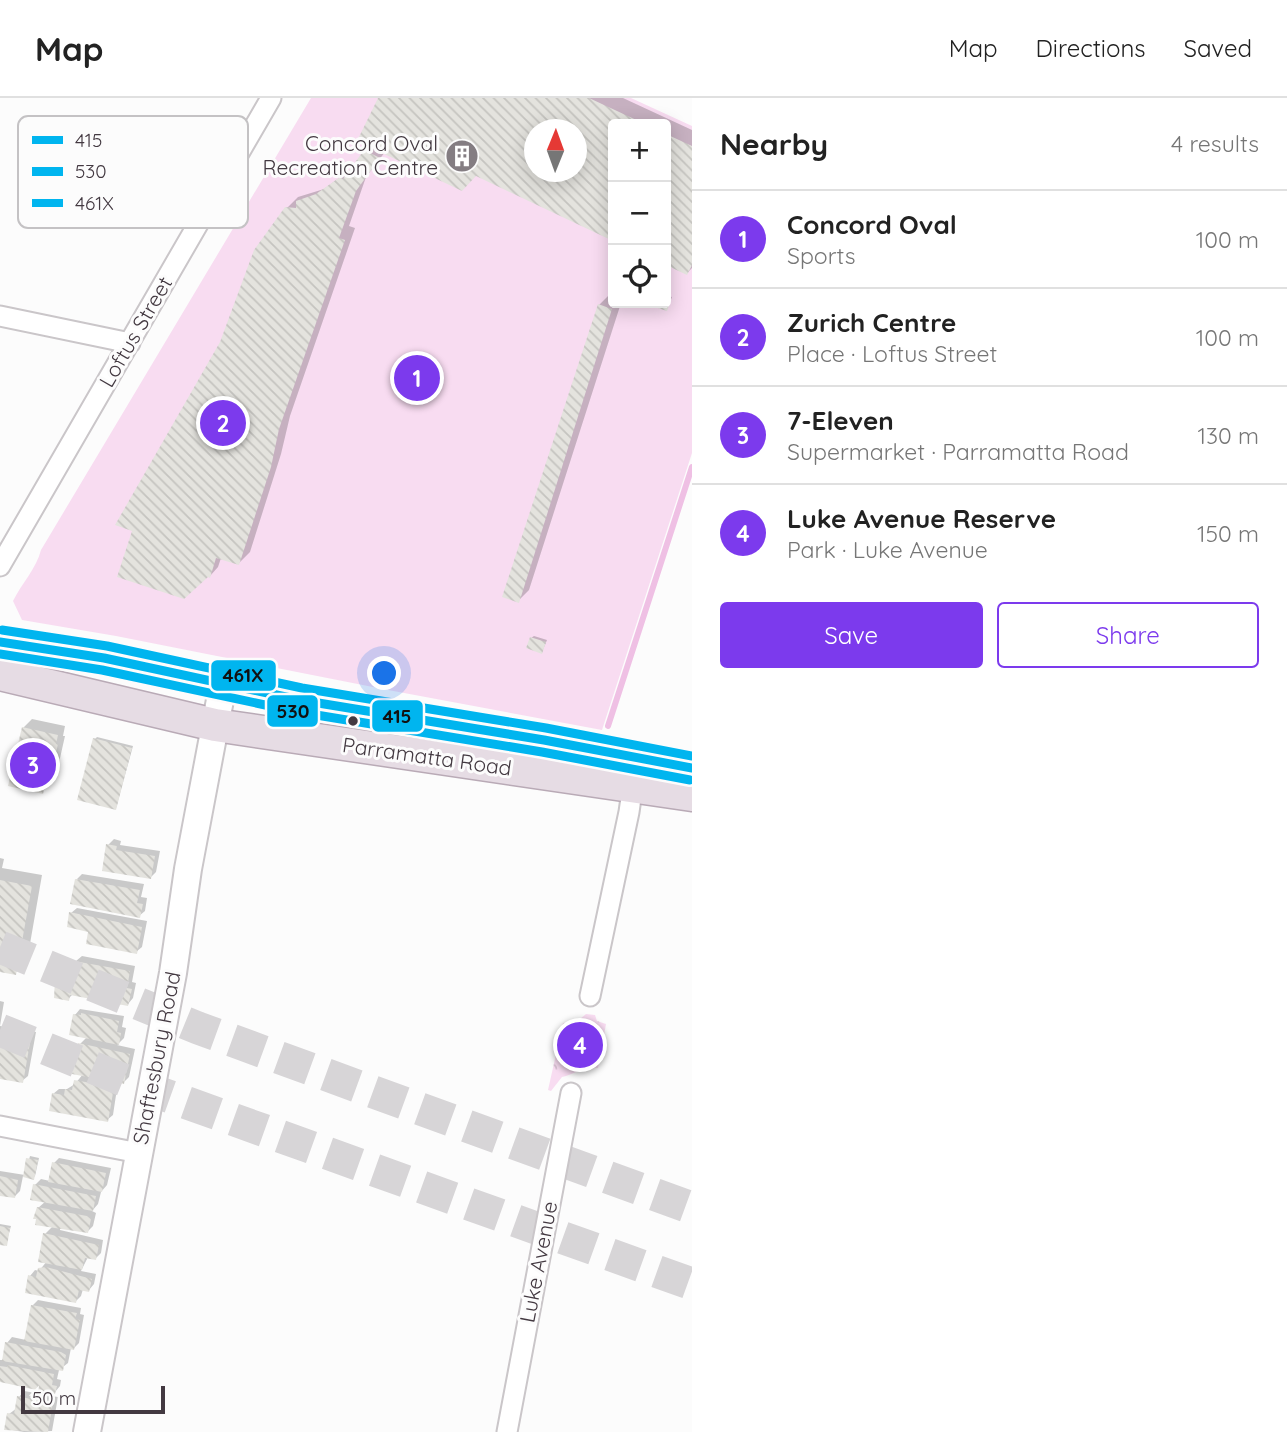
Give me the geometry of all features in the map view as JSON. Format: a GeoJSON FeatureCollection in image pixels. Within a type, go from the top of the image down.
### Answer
{"type":"FeatureCollection","features":[{"type":"Feature","properties":{"kind":"highway","name":"Parramatta Road"},"geometry":{"type":"LineString","coordinates":[[1,636],[223,684],[544,740],[692,795]]}},
{"type":"Feature","properties":{"kind":"highway","name":"Parramatta Road"},"geometry":{"type":"LineString","coordinates":[[0,674],[215,725],[467,762],[635,773],[692,768]]}},
{"type":"Feature","properties":{"kind":"highway"},"geometry":{"type":"LineString","coordinates":[[467,762],[471,729]]}},
{"type":"Feature","properties":{"kind":"main road","name":"Shaftesbury Road"},"geometry":{"type":"LineString","coordinates":[[87,1432],[173,974],[191,856],[223,684]]}},
{"type":"Feature","properties":{"kind":"street","name":"Loftus Street"},"geometry":{"type":"LineString","coordinates":[[248,138],[271,98]]}},
{"type":"Feature","properties":{"kind":"street","name":"Loftus Street"},"geometry":{"type":"LineString","coordinates":[[0,566],[196,228]]}},
{"type":"Feature","properties":{"kind":"street"},"geometry":{"type":"LineString","coordinates":[[0,316],[130,343]]}},
{"type":"Feature","properties":{"kind":"street"},"geometry":{"type":"LineString","coordinates":[[590,996],[635,773]]}},
{"type":"Feature","properties":{"kind":"street","name":"Luke Avenue"},"geometry":{"type":"LineString","coordinates":[[507,1432],[571,1093]]}},
{"type":"Feature","properties":{"kind":"street"},"geometry":{"type":"LineString","coordinates":[[0,1126],[139,1153]]}},
{"type":"Feature","properties":{"kind":"green space"},"geometry":{"type":"Polygon","coordinates":[[[311,98],[631,98],[692,126],[692,453],[602,730],[22,620],[13,601],[233,228],[248,228],[248,203],[311,98]]]}},
{"type":"Feature","properties":{"kind":"green space"},"geometry":{"type":"Polygon","coordinates":[[[586,1014],[595,1015],[597,1021],[606,1024],[598,1068],[584,1069],[562,1077],[551,1091],[548,1090],[563,1023],[574,1024],[586,1014]]]}},
{"type":"Feature","properties":{"kind":"building","name":"Concord Oval Recreation Centre"},"geometry":{"type":"Polygon","coordinates":[[[378,98],[589,98],[634,119],[608,119],[608,239],[476,176],[462,191],[357,141],[378,98]]]}},
{"type":"Feature","properties":{"kind":"building"},"geometry":{"type":"Polygon","coordinates":[[[671,136],[692,146],[692,265],[687,275],[671,267],[671,136]]]}},
{"type":"Feature","properties":{"kind":"building"},"geometry":{"type":"Polygon","coordinates":[[[364,150],[380,158],[356,191],[339,238],[345,240],[279,429],[271,467],[239,565],[216,558],[210,578],[184,599],[117,577],[132,531],[115,525],[220,342],[254,250],[285,207],[296,208],[296,201],[316,194],[340,177],[343,179],[364,150]]]}},
{"type":"Feature","properties":{"kind":"building"},"geometry":{"type":"Polygon","coordinates":[[[598,304],[612,309],[519,603],[502,597],[598,304]]]}},
{"type":"Feature","properties":{"kind":"building"},"geometry":{"type":"Polygon","coordinates":[[[530,637],[546,642],[542,654],[526,648],[530,637]]]}},
{"type":"Feature","properties":{"kind":"building"},"geometry":{"type":"Polygon","coordinates":[[[22,727],[58,735],[48,787],[45,786],[43,794],[8,786],[22,727]]]}},
{"type":"Feature","properties":{"kind":"building"},"geometry":{"type":"Polygon","coordinates":[[[93,738],[132,748],[116,810],[77,800],[93,738]]]}},
{"type":"Feature","properties":{"kind":"building"},"geometry":{"type":"Polygon","coordinates":[[[106,844],[117,846],[116,850],[155,856],[151,879],[102,871],[106,844]]]}},
{"type":"Feature","properties":{"kind":"building"},"geometry":{"type":"Polygon","coordinates":[[[75,879],[140,890],[137,903],[143,904],[140,918],[70,904],[75,879]]]}},
{"type":"Feature","properties":{"kind":"building"},"geometry":{"type":"Polygon","coordinates":[[[0,880],[32,886],[16,975],[0,972],[0,880]]]}},
{"type":"Feature","properties":{"kind":"building"},"geometry":{"type":"Polygon","coordinates":[[[69,912],[142,927],[137,954],[86,944],[88,932],[67,927],[69,912]]]}},
{"type":"Feature","properties":{"kind":"building"},"geometry":{"type":"Polygon","coordinates":[[[74,961],[130,971],[127,988],[132,989],[128,1006],[70,995],[69,1001],[54,998],[55,979],[67,981],[71,978],[74,961]]]}},
{"type":"Feature","properties":{"kind":"building"},"geometry":{"type":"Polygon","coordinates":[[[81,1013],[119,1021],[119,1045],[69,1035],[73,1014],[81,1013]]]}},
{"type":"Feature","properties":{"kind":"building"},"geometry":{"type":"Polygon","coordinates":[[[2,1031],[31,1037],[23,1083],[0,1079],[2,1031]]]}},
{"type":"Feature","properties":{"kind":"building"},"geometry":{"type":"Polygon","coordinates":[[[78,1043],[130,1054],[124,1084],[72,1074],[78,1043]]]}},
{"type":"Feature","properties":{"kind":"building"},"geometry":{"type":"Polygon","coordinates":[[[74,1080],[114,1087],[108,1122],[49,1111],[52,1093],[64,1095],[65,1089],[72,1090],[74,1080]]]}},
{"type":"Feature","properties":{"kind":"building"},"geometry":{"type":"Polygon","coordinates":[[[26,1158],[38,1160],[34,1180],[23,1177],[26,1158]]]}},
{"type":"Feature","properties":{"kind":"building"},"geometry":{"type":"Polygon","coordinates":[[[52,1162],[106,1173],[102,1192],[48,1182],[52,1162]]]}},
{"type":"Feature","properties":{"kind":"building"},"geometry":{"type":"Polygon","coordinates":[[[0,1176],[18,1180],[15,1198],[0,1196],[0,1176]]]}},
{"type":"Feature","properties":{"kind":"building"},"geometry":{"type":"Polygon","coordinates":[[[33,1184],[96,1196],[93,1211],[30,1200],[33,1184]]]}},
{"type":"Feature","properties":{"kind":"building"},"geometry":{"type":"Polygon","coordinates":[[[37,1207],[87,1216],[91,1219],[88,1233],[35,1225],[36,1219],[33,1219],[37,1207]]]}},
{"type":"Feature","properties":{"kind":"building"},"geometry":{"type":"Polygon","coordinates":[[[0,1226],[10,1228],[7,1246],[0,1245],[0,1226]]]}},
{"type":"Feature","properties":{"kind":"building"},"geometry":{"type":"Polygon","coordinates":[[[43,1233],[99,1245],[96,1260],[85,1258],[82,1270],[38,1262],[43,1233]]]}},
{"type":"Feature","properties":{"kind":"building"},"geometry":{"type":"Polygon","coordinates":[[[46,1267],[92,1279],[89,1292],[79,1290],[76,1303],[25,1293],[28,1275],[36,1277],[38,1268],[46,1267]]]}},
{"type":"Feature","properties":{"kind":"building"},"geometry":{"type":"Polygon","coordinates":[[[31,1305],[77,1313],[75,1319],[80,1320],[74,1350],[24,1341],[31,1305]]]}},
{"type":"Feature","properties":{"kind":"building"},"geometry":{"type":"Polygon","coordinates":[[[5,1342],[61,1352],[66,1355],[63,1371],[2,1361],[5,1342]]]}},
{"type":"Feature","properties":{"kind":"building"},"geometry":{"type":"Polygon","coordinates":[[[0,1366],[54,1374],[52,1385],[57,1386],[55,1394],[0,1382],[0,1366]]]}},
{"type":"Feature","properties":{"kind":"building"},"geometry":{"type":"Polygon","coordinates":[[[32,1395],[53,1402],[48,1432],[4,1430],[7,1413],[14,1414],[17,1396],[31,1399],[32,1395]]]}},
{"type":"Feature","properties":{"kind":"waterway"},"geometry":{"type":"LineString","coordinates":[[608,726],[692,467]]}},
{"type":"Feature","properties":{"kind":"tunnel"},"geometry":{"type":"LineString","coordinates":[[0,947],[198,1028],[692,1208]]}},
{"type":"Feature","properties":{"kind":"tunnel"},"geometry":{"type":"LineString","coordinates":[[0,1030],[126,1081],[692,1284]]}},
{"type":"Feature","properties":{"kind":"transit line","name":"461X"},"geometry":{"type":"LineString","coordinates":[[2,630],[107,646],[302,688],[546,728],[692,756]]}},
{"type":"Feature","properties":{"kind":"transit line","name":"415"},"geometry":{"type":"LineString","coordinates":[[0,642],[104,658],[300,700],[544,740],[692,768]]}},
{"type":"Feature","properties":{"kind":"transit line","name":"530"},"geometry":{"type":"LineString","coordinates":[[0,654],[102,670],[298,712],[542,752],[690,780]]}},
{"type":"Feature","properties":{"kind":"place","name":"Concord Oval Recreation Centre"},"geometry":{"type":"Point","coordinates":[462,156]}},
{"type":"Feature","properties":{"kind":"place","name":"Concord Oval"},"geometry":{"type":"Point","coordinates":[417,378]}},
{"type":"Feature","properties":{"kind":"place","name":"Zurich Centre"},"geometry":{"type":"Point","coordinates":[223,423]}},
{"type":"Feature","properties":{"kind":"place","name":"7-Eleven"},"geometry":{"type":"Point","coordinates":[33,765]}},
{"type":"Feature","properties":{"kind":"place","name":"Luke Avenue Reserve"},"geometry":{"type":"Point","coordinates":[580,1045]}}]}
